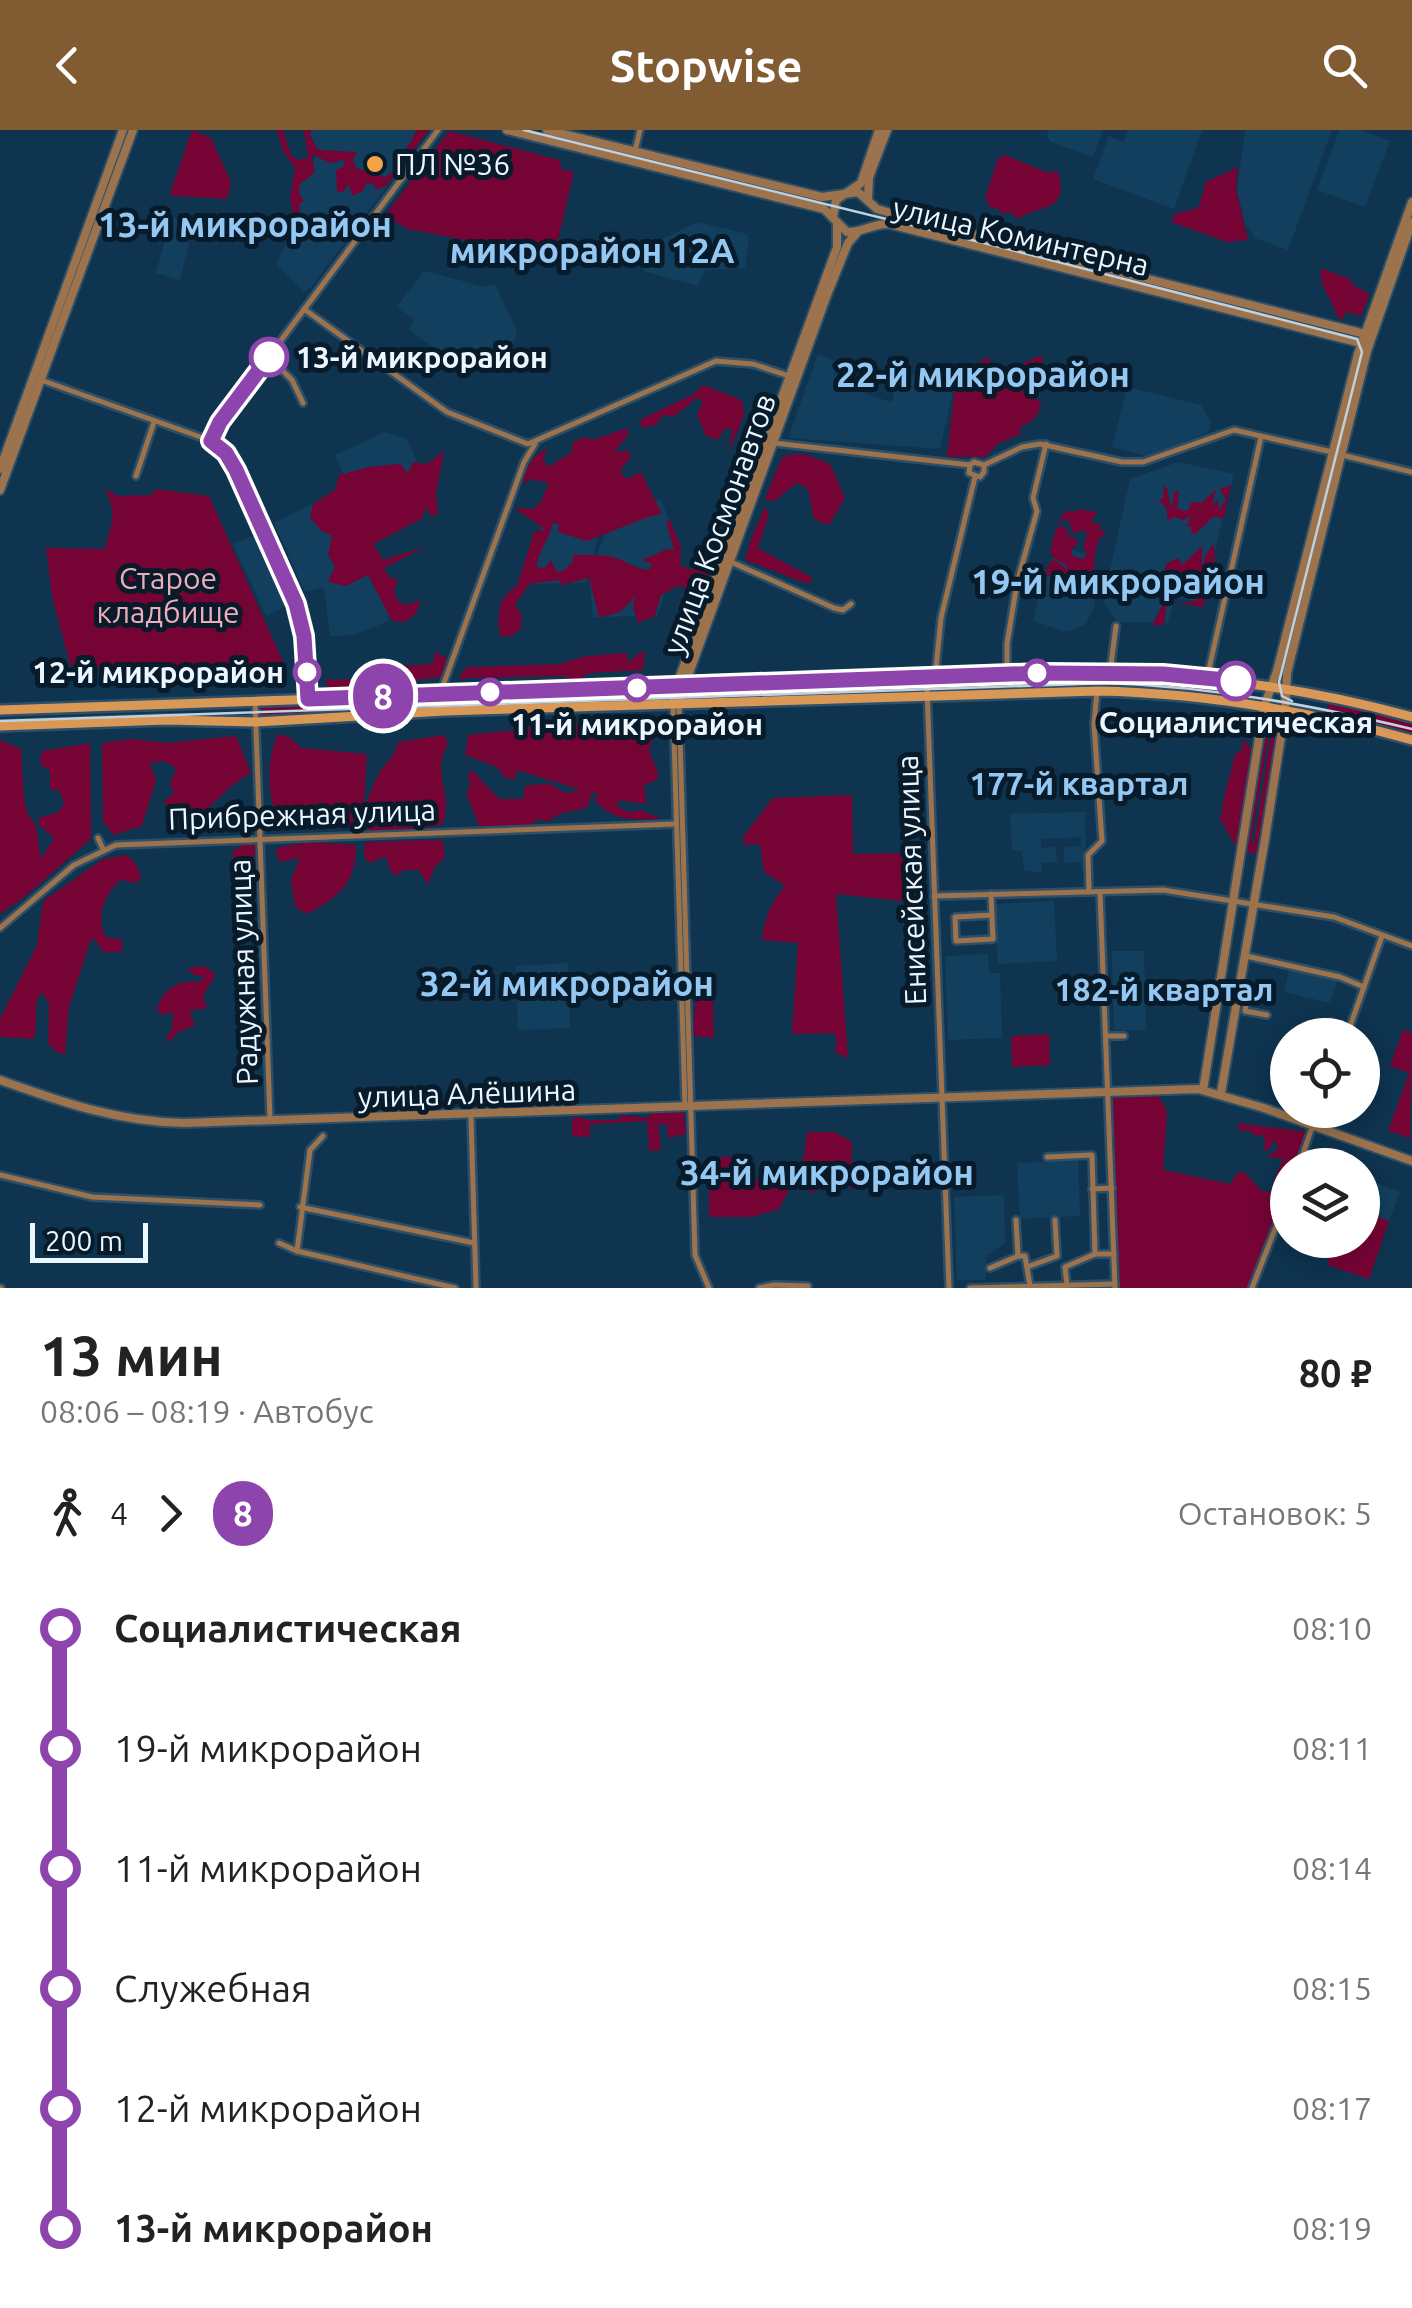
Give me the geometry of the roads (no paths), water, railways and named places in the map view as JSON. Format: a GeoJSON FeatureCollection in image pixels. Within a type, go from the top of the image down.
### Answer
{"type":"FeatureCollection","features":[{"type":"Feature","properties":{"kind":"main road"},"geometry":{"type":"LineString","coordinates":[[0,710],[1110,672],[1210,678],[1286,688],[1412,717]]}},
{"type":"Feature","properties":{"kind":"main road"},"geometry":{"type":"LineString","coordinates":[[999,694],[1003,674]]}},
{"type":"Feature","properties":{"kind":"main road"},"geometry":{"type":"LineString","coordinates":[[1210,678],[1211,698]]}},
{"type":"Feature","properties":{"kind":"main road"},"geometry":{"type":"LineString","coordinates":[[581,689],[592,698],[594,706]]}},
{"type":"Feature","properties":{"kind":"main road"},"geometry":{"type":"LineString","coordinates":[[0,726],[166,720],[256,722],[594,706],[1097,691],[1211,698],[1412,740]]}},
{"type":"Feature","properties":{"kind":"main road"},"geometry":{"type":"LineString","coordinates":[[1320,718],[1328,696]]}},
{"type":"Feature","properties":{"kind":"street"},"geometry":{"type":"LineString","coordinates":[[0,468],[37,379],[121,147],[123,130]]}},
{"type":"Feature","properties":{"kind":"street"},"geometry":{"type":"LineString","coordinates":[[121,147],[133,130]]}},
{"type":"Feature","properties":{"kind":"street"},"geometry":{"type":"LineString","coordinates":[[211,441],[220,422],[438,130]]}},
{"type":"Feature","properties":{"kind":"street","name":"улица Коминтерна"},"geometry":{"type":"LineString","coordinates":[[507,130],[820,208],[847,232],[889,224],[1366,339]]}},
{"type":"Feature","properties":{"kind":"street","name":"улица Коминтерна"},"geometry":{"type":"LineString","coordinates":[[546,130],[822,196],[858,192],[870,202],[918,221],[1366,339]]}},
{"type":"Feature","properties":{"kind":"street"},"geometry":{"type":"LineString","coordinates":[[635,152],[640,130]]}},
{"type":"Feature","properties":{"kind":"street","name":"улица Космонавтов"},"geometry":{"type":"LineString","coordinates":[[793,378],[848,242],[872,218],[869,178],[883,130]]}},
{"type":"Feature","properties":{"kind":"street","name":"улица Космонавтов"},"geometry":{"type":"LineString","coordinates":[[709,1288],[694,1258],[675,824],[676,704],[838,247],[836,200],[861,183],[883,130]]}},
{"type":"Feature","properties":{"kind":"street"},"geometry":{"type":"LineString","coordinates":[[1203,1090],[1264,707],[1366,339],[1412,202]]}},
{"type":"Feature","properties":{"kind":"street"},"geometry":{"type":"LineString","coordinates":[[1366,339],[1412,222]]}},
{"type":"Feature","properties":{"kind":"street"},"geometry":{"type":"LineString","coordinates":[[304,309],[447,412],[528,448],[440,694]]}},
{"type":"Feature","properties":{"kind":"street"},"geometry":{"type":"LineString","coordinates":[[269,357],[292,380],[303,403]]}},
{"type":"Feature","properties":{"kind":"street"},"geometry":{"type":"LineString","coordinates":[[523,443],[538,442],[716,361],[754,364],[793,378]]}},
{"type":"Feature","properties":{"kind":"street"},"geometry":{"type":"LineString","coordinates":[[37,379],[211,441],[226,453],[296,604],[304,636],[308,699]]}},
{"type":"Feature","properties":{"kind":"street"},"geometry":{"type":"LineString","coordinates":[[136,476],[154,422]]}},
{"type":"Feature","properties":{"kind":"street"},"geometry":{"type":"LineString","coordinates":[[984,465],[1022,447],[1046,444],[1131,463],[1153,460],[1234,430],[1412,472]]}},
{"type":"Feature","properties":{"kind":"street"},"geometry":{"type":"LineString","coordinates":[[1210,678],[1261,436]]}},
{"type":"Feature","properties":{"kind":"street"},"geometry":{"type":"LineString","coordinates":[[526,457],[538,442]]}},
{"type":"Feature","properties":{"kind":"street"},"geometry":{"type":"LineString","coordinates":[[770,442],[970,464],[977,461],[984,465]]}},
{"type":"Feature","properties":{"kind":"street"},"geometry":{"type":"LineString","coordinates":[[1003,674],[1014,599],[1037,511],[1033,498],[1046,444]]}},
{"type":"Feature","properties":{"kind":"street"},"geometry":{"type":"LineString","coordinates":[[1267,1016],[1245,1012],[1246,956],[1286,688],[1337,453]]}},
{"type":"Feature","properties":{"kind":"street"},"geometry":{"type":"LineString","coordinates":[[0,490],[5,457]]}},
{"type":"Feature","properties":{"kind":"street"},"geometry":{"type":"LineString","coordinates":[[970,464],[970,473],[975,478],[984,474],[984,465]]}},
{"type":"Feature","properties":{"kind":"street","name":"Енисейская улица"},"geometry":{"type":"LineString","coordinates":[[948,1288],[927,697],[928,678],[936,668],[941,618],[975,478]]}},
{"type":"Feature","properties":{"kind":"street"},"geometry":{"type":"LineString","coordinates":[[726,559],[834,608],[843,610],[851,604]]}},
{"type":"Feature","properties":{"kind":"street"},"geometry":{"type":"LineString","coordinates":[[1110,672],[1116,626]]}},
{"type":"Feature","properties":{"kind":"street"},"geometry":{"type":"LineString","coordinates":[[1089,892],[1088,854],[1102,841],[1094,724],[1097,691]]}},
{"type":"Feature","properties":{"kind":"street","name":"Радужная улица"},"geometry":{"type":"LineString","coordinates":[[255,701],[270,1122]]}},
{"type":"Feature","properties":{"kind":"street","name":"улица Космонавтов"},"geometry":{"type":"LineString","coordinates":[[676,760],[685,1034]]}},
{"type":"Feature","properties":{"kind":"street","name":"Прибрежная улица"},"geometry":{"type":"LineString","coordinates":[[0,928],[74,865],[103,849],[140,842],[675,824]]}},
{"type":"Feature","properties":{"kind":"street"},"geometry":{"type":"LineString","coordinates":[[98,838],[103,849]]}},
{"type":"Feature","properties":{"kind":"street"},"geometry":{"type":"LineString","coordinates":[[934,896],[1163,890],[1334,917],[1412,946]]}},
{"type":"Feature","properties":{"kind":"street"},"geometry":{"type":"LineString","coordinates":[[970,1288],[1115,1286],[1100,892]]}},
{"type":"Feature","properties":{"kind":"street"},"geometry":{"type":"LineString","coordinates":[[992,894],[994,939],[956,941],[955,916],[992,915]]}},
{"type":"Feature","properties":{"kind":"street"},"geometry":{"type":"LineString","coordinates":[[1353,1018],[1382,936]]}},
{"type":"Feature","properties":{"kind":"street"},"geometry":{"type":"LineString","coordinates":[[1246,956],[1340,977],[1364,987]]}},
{"type":"Feature","properties":{"kind":"street"},"geometry":{"type":"LineString","coordinates":[[1244,988],[1271,992]]}},
{"type":"Feature","properties":{"kind":"street"},"geometry":{"type":"LineString","coordinates":[[1221,1094],[1244,988]]}},
{"type":"Feature","properties":{"kind":"street"},"geometry":{"type":"LineString","coordinates":[[1107,1036],[1124,1036]]}},
{"type":"Feature","properties":{"kind":"street","name":"улица Алёшина"},"geometry":{"type":"LineString","coordinates":[[0,1080],[96,1113],[154,1123],[1203,1090],[1270,1111]]}},
{"type":"Feature","properties":{"kind":"street"},"geometry":{"type":"LineString","coordinates":[[471,1116],[476,1288]]}},
{"type":"Feature","properties":{"kind":"street","name":"улица Алёшина"},"geometry":{"type":"LineString","coordinates":[[1318,1128],[1412,1161]]}},
{"type":"Feature","properties":{"kind":"street"},"geometry":{"type":"LineString","coordinates":[[297,1251],[310,1150],[323,1136]]}},
{"type":"Feature","properties":{"kind":"street"},"geometry":{"type":"LineString","coordinates":[[1047,1157],[1092,1155],[1096,1254]]}},
{"type":"Feature","properties":{"kind":"street"},"geometry":{"type":"LineString","coordinates":[[0,1175],[92,1197],[260,1204]]}},
{"type":"Feature","properties":{"kind":"street"},"geometry":{"type":"LineString","coordinates":[[1092,1189],[1112,1188]]}},
{"type":"Feature","properties":{"kind":"street"},"geometry":{"type":"LineString","coordinates":[[300,1207],[474,1243]]}},
{"type":"Feature","properties":{"kind":"street"},"geometry":{"type":"LineString","coordinates":[[1016,1220],[1018,1256]]}},
{"type":"Feature","properties":{"kind":"street"},"geometry":{"type":"LineString","coordinates":[[1027,1267],[1056,1256],[1054,1220]]}},
{"type":"Feature","properties":{"kind":"street"},"geometry":{"type":"LineString","coordinates":[[1252,1288],[1270,1242]]}},
{"type":"Feature","properties":{"kind":"street"},"geometry":{"type":"LineString","coordinates":[[279,1243],[297,1251],[455,1288]]}},
{"type":"Feature","properties":{"kind":"street"},"geometry":{"type":"LineString","coordinates":[[1068,1286],[1066,1267],[1096,1254],[1114,1254]]}},
{"type":"Feature","properties":{"kind":"street"},"geometry":{"type":"LineString","coordinates":[[990,1268],[1025,1256],[1030,1287]]}},
{"type":"Feature","properties":{"kind":"street"},"geometry":{"type":"LineString","coordinates":[[759,1288],[808,1286]]}},
{"type":"Feature","properties":{"kind":"tram line"},"geometry":{"type":"LineString","coordinates":[[524,130],[1357,339],[1362,352],[1279,682],[1282,696],[1292,701]]}},
{"type":"Feature","properties":{"kind":"tram line"},"geometry":{"type":"LineString","coordinates":[[0,721],[1109,683],[1262,698],[1412,729]]}},
{"type":"Feature","properties":{"kind":"place","name":"ПЛ №36"},"geometry":{"type":"Point","coordinates":[375,164]}},
{"type":"Feature","properties":{"kind":"place","name":"13-й микрорайон"},"geometry":{"type":"Point","coordinates":[269,357]}},
{"type":"Feature","properties":{"kind":"place","name":"12-й микрорайон"},"geometry":{"type":"Point","coordinates":[307,672]}},
{"type":"Feature","properties":{"kind":"place","name":"Социалистическая"},"geometry":{"type":"Point","coordinates":[1236,681]}},
{"type":"Feature","properties":{"kind":"place","name":"11-й микрорайон"},"geometry":{"type":"Point","coordinates":[637,688]}},
{"type":"Feature","properties":{"kind":"district","name":"13-й микрорайон"},"geometry":{"type":"Point","coordinates":[245,224]}},
{"type":"Feature","properties":{"kind":"district","name":"микрорайон 12А"},"geometry":{"type":"Point","coordinates":[592,250]}},
{"type":"Feature","properties":{"kind":"district","name":"22-й микрорайон"},"geometry":{"type":"Point","coordinates":[983,374]}},
{"type":"Feature","properties":{"kind":"district","name":"19-й микрорайон"},"geometry":{"type":"Point","coordinates":[1118,581]}},
{"type":"Feature","properties":{"kind":"district","name":"177-й квартал"},"geometry":{"type":"Point","coordinates":[1079,783]}},
{"type":"Feature","properties":{"kind":"district","name":"32-й микрорайон"},"geometry":{"type":"Point","coordinates":[567,983]}},
{"type":"Feature","properties":{"kind":"district","name":"182-й квартал"},"geometry":{"type":"Point","coordinates":[1164,989]}},
{"type":"Feature","properties":{"kind":"district","name":"34-й микрорайон"},"geometry":{"type":"Point","coordinates":[827,1172]}},
{"type":"Feature","properties":{"kind":"park label","name":"Старое кладбище"},"geometry":{"type":"Point","coordinates":[168,595]}}]}
